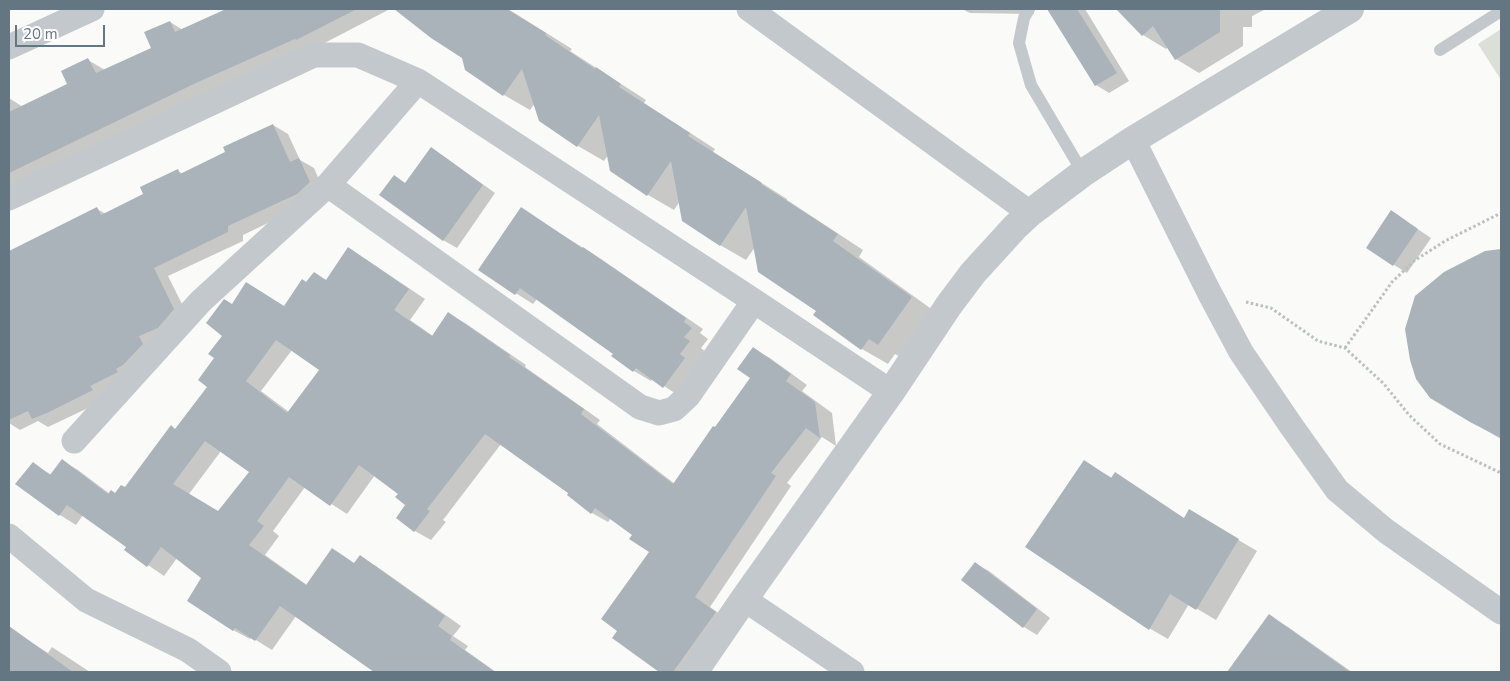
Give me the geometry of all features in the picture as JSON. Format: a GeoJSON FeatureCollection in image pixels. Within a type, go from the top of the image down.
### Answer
{"type":"FeatureCollection","features":[{"type":"Feature","properties":{"kind":"street"},"geometry":{"type":"LineString","coordinates":[[9,47],[92,9]]}},
{"type":"Feature","properties":{"kind":"street"},"geometry":{"type":"LineString","coordinates":[[749,9],[1022,220]]}},
{"type":"Feature","properties":{"kind":"street"},"geometry":{"type":"LineString","coordinates":[[694,672],[891,392],[949,305],[990,253],[1022,220],[1083,173],[1133,140],[1350,9]]}},
{"type":"Feature","properties":{"kind":"street"},"geometry":{"type":"LineString","coordinates":[[9,198],[314,55],[358,55],[418,81],[891,392]]}},
{"type":"Feature","properties":{"kind":"street"},"geometry":{"type":"LineString","coordinates":[[74,441],[201,301],[328,185],[418,81]]}},
{"type":"Feature","properties":{"kind":"street"},"geometry":{"type":"LineString","coordinates":[[1133,140],[1241,352],[1338,490],[1386,531],[1501,612]]}},
{"type":"Feature","properties":{"kind":"street"},"geometry":{"type":"LineString","coordinates":[[328,185],[640,407],[659,413],[674,409],[688,396],[754,301]]}},
{"type":"Feature","properties":{"kind":"street"},"geometry":{"type":"LineString","coordinates":[[9,536],[86,600],[188,650],[219,672]]}},
{"type":"Feature","properties":{"kind":"street"},"geometry":{"type":"LineString","coordinates":[[744,599],[852,672]]}},
{"type":"Feature","properties":{"kind":"lane"},"geometry":{"type":"LineString","coordinates":[[1029,9],[1024,18],[1018,44],[1031,85],[1083,173]]}},
{"type":"Feature","properties":{"kind":"lane"},"geometry":{"type":"LineString","coordinates":[[1440,50],[1501,11]]}},
{"type":"Feature","properties":{"kind":"path"},"geometry":{"type":"LineString","coordinates":[[1345,348],[1392,282],[1414,261],[1445,241],[1501,213]]}},
{"type":"Feature","properties":{"kind":"path"},"geometry":{"type":"LineString","coordinates":[[1209,292],[1271,308],[1318,341],[1345,348],[1384,384],[1409,415],[1440,444],[1501,473]]}},
{"type":"Feature","properties":{"kind":"shaded area"},"geometry":{"type":"Polygon","coordinates":[[[1501,29],[1501,80],[1478,44],[1501,29]]]}},
{"type":"Feature","properties":{"kind":"building"},"geometry":{"type":"Polygon","coordinates":[[[226,9],[357,9],[296,40],[198,82],[9,173],[9,112],[67,84],[61,71],[88,58],[96,73],[151,48],[144,32],[170,21],[175,32],[226,9]]]}},
{"type":"Feature","properties":{"kind":"building"},"geometry":{"type":"Polygon","coordinates":[[[394,9],[507,9],[546,33],[545,35],[595,69],[596,67],[621,84],[619,87],[690,133],[688,136],[838,234],[833,241],[912,297],[878,345],[869,339],[861,350],[813,315],[816,311],[758,272],[746,207],[720,246],[682,221],[671,161],[647,196],[610,171],[599,115],[577,147],[539,121],[522,69],[503,96],[465,70],[462,58],[431,38],[394,9]]]}},
{"type":"Feature","properties":{"kind":"building"},"geometry":{"type":"Polygon","coordinates":[[[1047,9],[1077,9],[1117,73],[1095,86],[1047,9]]]}},
{"type":"Feature","properties":{"kind":"building"},"geometry":{"type":"Polygon","coordinates":[[[1116,9],[1220,9],[1220,32],[1175,60],[1153,26],[1142,36],[1116,9]]]}},
{"type":"Feature","properties":{"kind":"building"},"geometry":{"type":"Polygon","coordinates":[[[273,124],[290,162],[299,158],[310,182],[297,194],[228,226],[228,232],[154,268],[174,309],[158,328],[139,336],[143,344],[123,365],[116,369],[118,372],[90,386],[93,390],[47,413],[32,419],[28,411],[9,420],[9,251],[97,207],[101,215],[143,194],[140,187],[178,169],[180,174],[225,152],[223,147],[273,124]]]}},
{"type":"Feature","properties":{"kind":"building"},"geometry":{"type":"Polygon","coordinates":[[[431,147],[483,185],[443,241],[379,195],[394,175],[405,183],[431,147]]]}},
{"type":"Feature","properties":{"kind":"building"},"geometry":{"type":"Polygon","coordinates":[[[521,207],[686,318],[684,322],[692,328],[684,337],[690,341],[680,354],[685,358],[663,388],[636,368],[633,372],[611,356],[613,354],[520,288],[515,295],[478,270],[521,207]]]}},
{"type":"Feature","properties":{"kind":"building"},"geometry":{"type":"Polygon","coordinates":[[[1391,210],[1418,229],[1393,266],[1366,248],[1391,210]]]}},
{"type":"Feature","properties":{"kind":"building"},"geometry":{"type":"Polygon","coordinates":[[[348,247],[409,289],[394,310],[432,336],[448,312],[584,409],[581,414],[673,484],[713,426],[715,427],[750,378],[737,369],[753,347],[791,374],[786,381],[815,402],[820,438],[806,428],[771,473],[776,476],[695,597],[716,612],[673,672],[659,672],[612,638],[617,631],[601,619],[649,552],[629,539],[632,535],[595,508],[591,514],[567,495],[568,493],[485,434],[427,509],[430,511],[414,532],[396,518],[405,505],[395,497],[398,494],[359,465],[330,506],[289,477],[257,521],[264,526],[249,545],[306,585],[332,548],[354,563],[360,555],[445,616],[438,626],[452,636],[450,640],[495,672],[374,672],[280,606],[255,641],[235,628],[233,631],[187,601],[201,578],[161,547],[147,567],[124,550],[126,547],[67,505],[59,516],[15,484],[33,462],[50,475],[62,459],[108,494],[111,490],[115,493],[121,485],[125,487],[171,425],[175,429],[207,387],[198,380],[214,358],[208,354],[222,336],[206,323],[224,299],[232,304],[246,282],[284,306],[302,279],[306,282],[314,272],[326,280],[348,247]],[[276,340],[246,381],[287,413],[319,370],[276,340]],[[205,441],[173,484],[218,511],[249,472],[205,441]]]}},
{"type":"Feature","properties":{"kind":"building"},"geometry":{"type":"Polygon","coordinates":[[[1501,249],[1501,438],[1430,398],[1416,379],[1410,360],[1405,329],[1415,296],[1444,272],[1485,251],[1501,249]]]}},
{"type":"Feature","properties":{"kind":"building"},"geometry":{"type":"Polygon","coordinates":[[[1084,460],[1111,478],[1115,472],[1184,518],[1189,509],[1239,539],[1196,610],[1170,594],[1149,630],[1025,547],[1084,460]]]}},
{"type":"Feature","properties":{"kind":"building"},"geometry":{"type":"Polygon","coordinates":[[[975,562],[1037,609],[1023,628],[961,580],[975,562]]]}},
{"type":"Feature","properties":{"kind":"building"},"geometry":{"type":"Polygon","coordinates":[[[1269,614],[1350,672],[1227,672],[1269,614]]]}},
{"type":"Feature","properties":{"kind":"building"},"geometry":{"type":"Polygon","coordinates":[[[9,626],[73,672],[9,672],[9,626]]]}}]}
